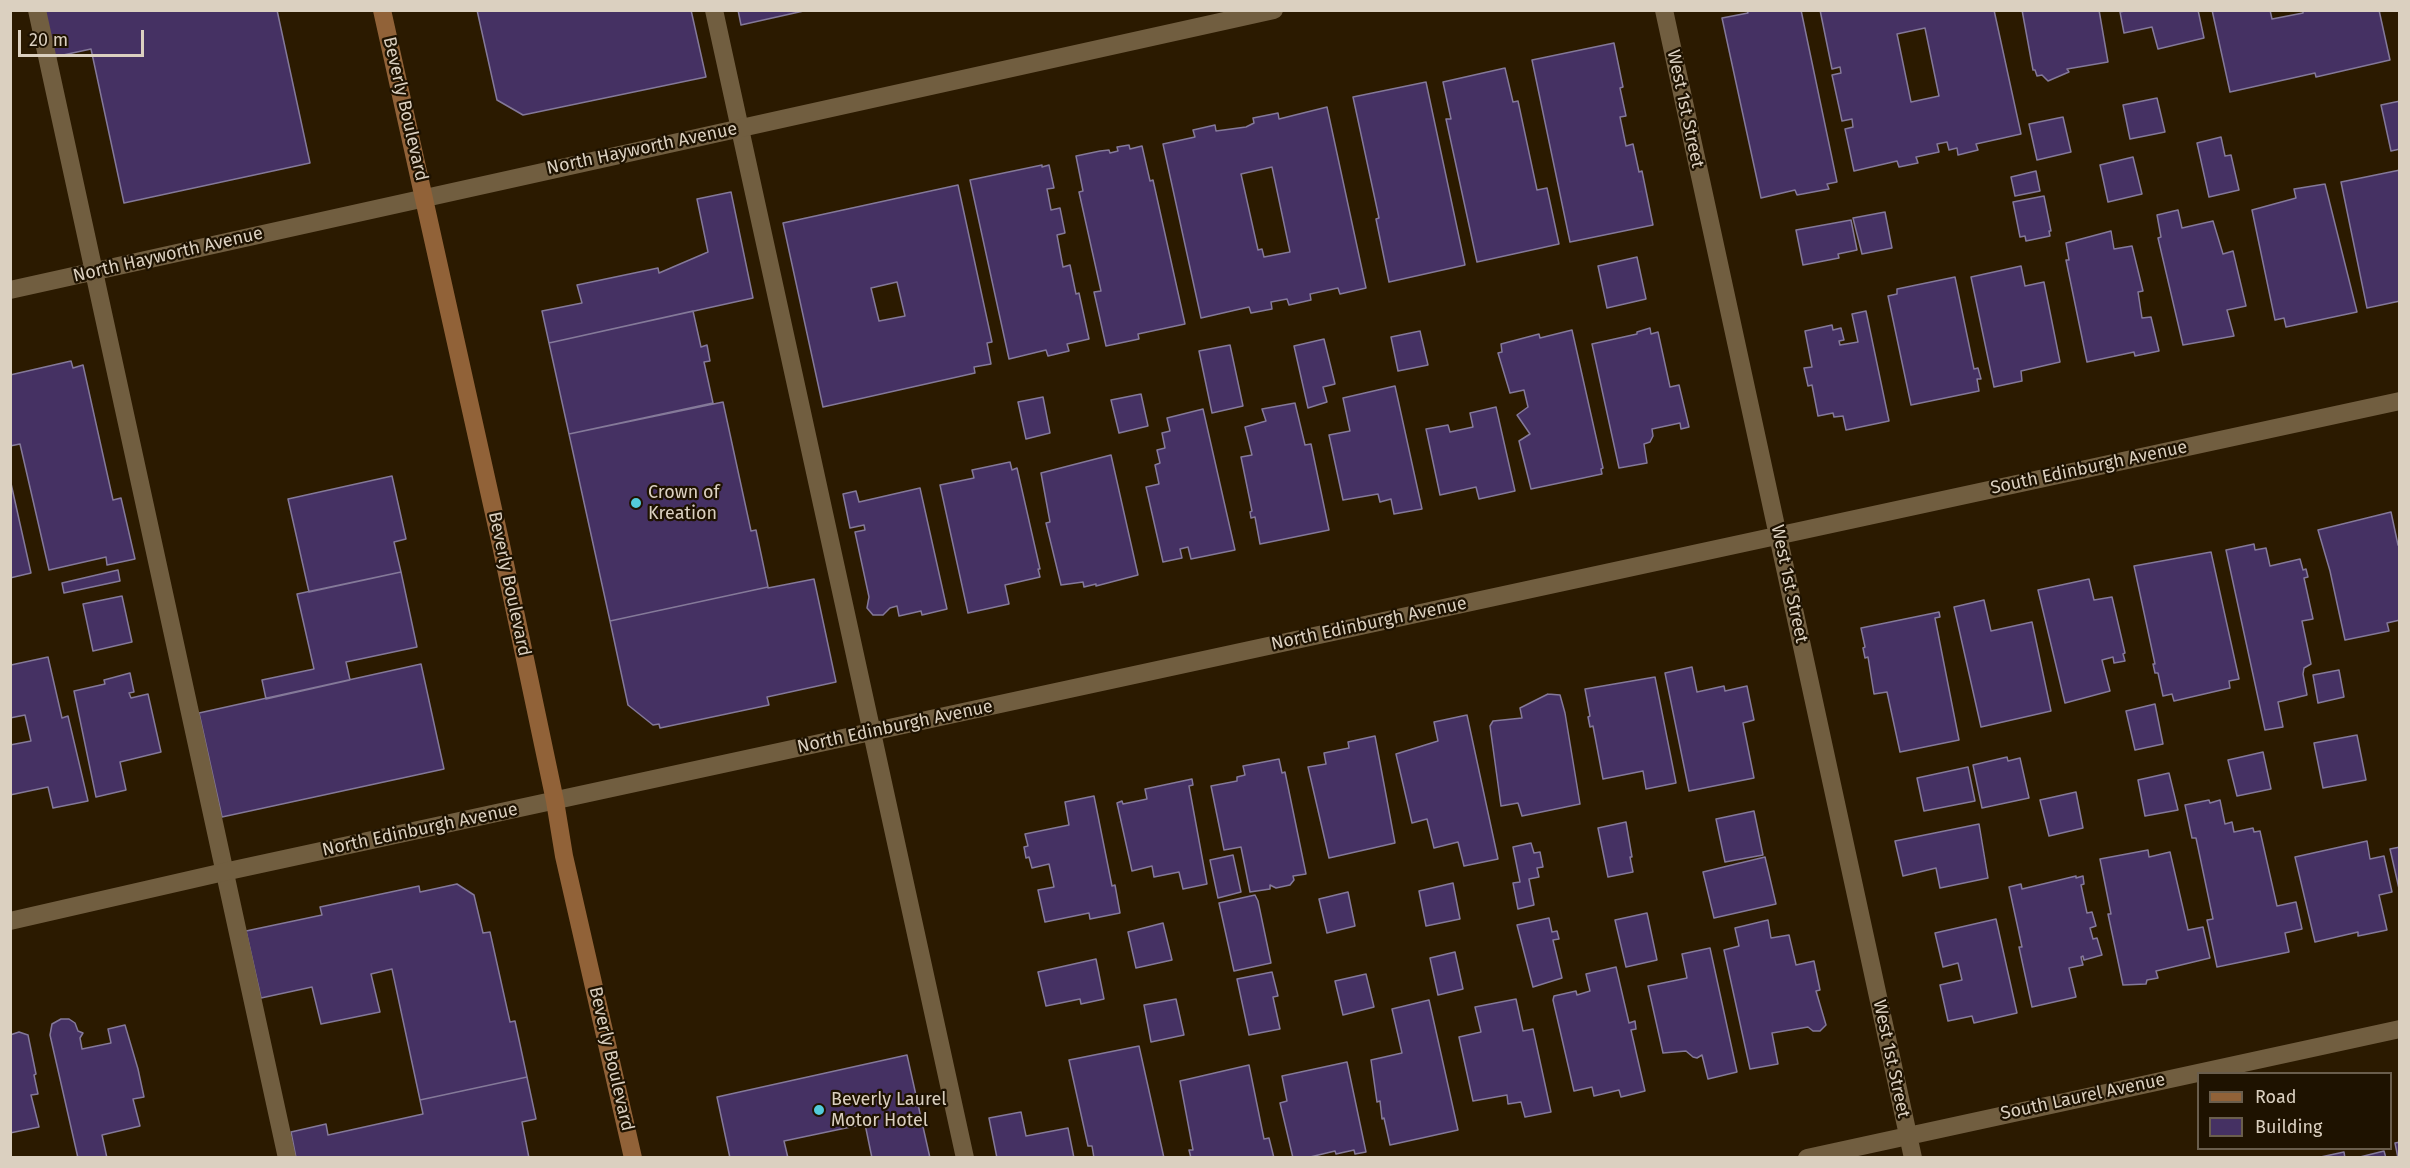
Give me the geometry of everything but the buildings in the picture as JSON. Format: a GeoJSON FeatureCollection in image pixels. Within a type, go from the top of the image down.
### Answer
{"type":"FeatureCollection","features":[{"type":"Feature","properties":{"kind":"main road","name":"Beverly Boulevard"},"geometry":{"type":"LineString","coordinates":[[382,10],[425,197],[555,801],[564,856],[633,1158]]}},
{"type":"Feature","properties":{"kind":"street"},"geometry":{"type":"LineString","coordinates":[[37,10],[286,1158]]}},
{"type":"Feature","properties":{"kind":"street"},"geometry":{"type":"LineString","coordinates":[[714,10],[965,1158]]}},
{"type":"Feature","properties":{"kind":"street","name":"North Hayworth Avenue"},"geometry":{"type":"LineString","coordinates":[[10,290],[1274,10]]}},
{"type":"Feature","properties":{"kind":"street","name":"West 1st Street"},"geometry":{"type":"LineString","coordinates":[[1664,10],[1913,1158]]}},
{"type":"Feature","properties":{"kind":"street","name":"South Edinburgh Avenue"},"geometry":{"type":"LineString","coordinates":[[1779,535],[2400,401]]}},
{"type":"Feature","properties":{"kind":"street","name":"North Edinburgh Avenue"},"geometry":{"type":"LineString","coordinates":[[10,921],[224,872],[1779,535]]}},
{"type":"Feature","properties":{"kind":"street","name":"South Laurel Avenue"},"geometry":{"type":"LineString","coordinates":[[2200,1072],[2400,1029]]}},
{"type":"Feature","properties":{"kind":"street","name":"South Laurel Avenue"},"geometry":{"type":"LineString","coordinates":[[1807,1158],[2197,1073]]}},
{"type":"Feature","properties":{"kind":"place","name":"Crown of Kreation"},"geometry":{"type":"Point","coordinates":[636,503]}},
{"type":"Feature","properties":{"kind":"place","name":"Beverly Laurel Motor Hotel"},"geometry":{"type":"Point","coordinates":[819,1110]}}]}
